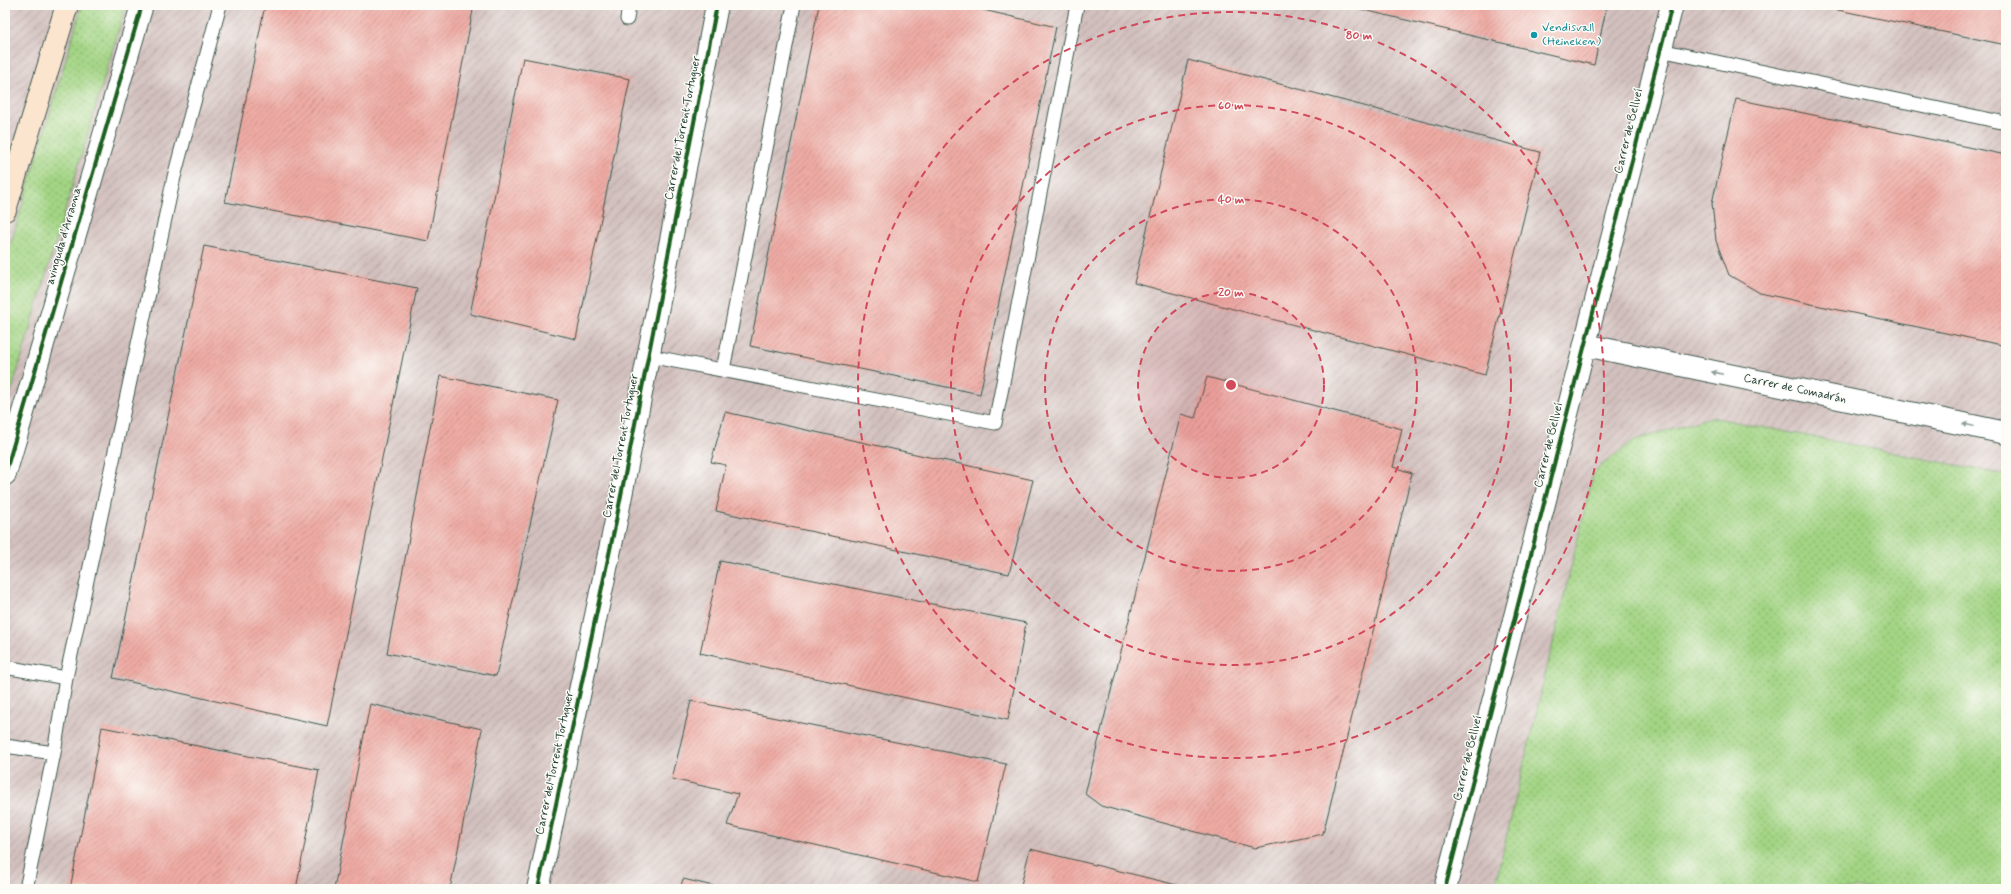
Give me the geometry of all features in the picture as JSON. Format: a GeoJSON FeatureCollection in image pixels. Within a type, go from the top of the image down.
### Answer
{"type":"FeatureCollection","features":[{"type":"Feature","properties":{"kind":"main road"},"geometry":{"type":"LineString","coordinates":[[5,210],[67,5]]}},
{"type":"Feature","properties":{"kind":"street","name":"avinguda d'Arraona"},"geometry":{"type":"LineString","coordinates":[[5,474],[142,5]]}},
{"type":"Feature","properties":{"kind":"street","name":"Carrer del Torrent Tortuguer"},"geometry":{"type":"LineString","coordinates":[[538,889],[616,526],[717,5]]}},
{"type":"Feature","properties":{"kind":"street","name":"Carrer de Bellveí"},"geometry":{"type":"LineString","coordinates":[[1445,889],[1672,5]]}},
{"type":"Feature","properties":{"kind":"street","name":"Carrer de Comadrán"},"geometry":{"type":"LineString","coordinates":[[1585,345],[2006,433]]}},
{"type":"Feature","properties":{"kind":"lane"},"geometry":{"type":"LineString","coordinates":[[26,889],[54,754],[66,678],[174,177],[220,5]]}},
{"type":"Feature","properties":{"kind":"lane"},"geometry":{"type":"LineString","coordinates":[[627,19],[629,5]]}},
{"type":"Feature","properties":{"kind":"lane"},"geometry":{"type":"LineString","coordinates":[[723,370],[794,5]]}},
{"type":"Feature","properties":{"kind":"lane"},"geometry":{"type":"LineString","coordinates":[[649,356],[995,423],[1077,5]]}},
{"type":"Feature","properties":{"kind":"lane"},"geometry":{"type":"LineString","coordinates":[[1660,50],[2006,122]]}},
{"type":"Feature","properties":{"kind":"lane"},"geometry":{"type":"LineString","coordinates":[[5,667],[66,678]]}},
{"type":"Feature","properties":{"kind":"lane"},"geometry":{"type":"LineString","coordinates":[[5,746],[54,754]]}},
{"type":"Feature","properties":{"kind":"shaded area"},"geometry":{"type":"Polygon","coordinates":[[[5,5],[2006,5],[2006,889],[5,889],[5,5]]]}},
{"type":"Feature","properties":{"kind":"green space"},"geometry":{"type":"Polygon","coordinates":[[[82,5],[126,5],[5,413],[5,263],[82,5]]]}},
{"type":"Feature","properties":{"kind":"green space"},"geometry":{"type":"Polygon","coordinates":[[[1711,417],[2006,475],[2006,889],[1494,889],[1594,471],[1635,440],[1711,417]]]}},
{"type":"Feature","properties":{"kind":"building"},"geometry":{"type":"Polygon","coordinates":[[[265,5],[474,5],[428,241],[225,202],[265,5]]]}},
{"type":"Feature","properties":{"kind":"building"},"geometry":{"type":"Polygon","coordinates":[[[819,5],[962,5],[1056,27],[980,394],[750,346],[819,5]]]}},
{"type":"Feature","properties":{"kind":"building","name":"Vendisvall (Heineken)"},"geometry":{"type":"Polygon","coordinates":[[[1343,5],[1607,5],[1594,65],[1343,5]]]}},
{"type":"Feature","properties":{"kind":"building"},"geometry":{"type":"Polygon","coordinates":[[[1819,5],[2006,5],[2006,45],[1819,6],[1819,5]]]}},
{"type":"Feature","properties":{"kind":"building"},"geometry":{"type":"Polygon","coordinates":[[[523,58],[630,79],[576,339],[470,314],[523,58]]]}},
{"type":"Feature","properties":{"kind":"building"},"geometry":{"type":"Polygon","coordinates":[[[1188,60],[1540,152],[1485,375],[1134,283],[1188,60]]]}},
{"type":"Feature","properties":{"kind":"building"},"geometry":{"type":"Polygon","coordinates":[[[1736,99],[2006,155],[2006,346],[1760,293],[1729,275],[1716,241],[1712,203],[1736,99]]]}},
{"type":"Feature","properties":{"kind":"building"},"geometry":{"type":"Polygon","coordinates":[[[204,246],[417,288],[327,726],[113,678],[204,246]]]}},
{"type":"Feature","properties":{"kind":"building"},"geometry":{"type":"Polygon","coordinates":[[[440,376],[558,400],[496,676],[387,653],[440,376]]]}},
{"type":"Feature","properties":{"kind":"building"},"geometry":{"type":"Polygon","coordinates":[[[1207,377],[1402,429],[1393,467],[1412,473],[1323,834],[1255,848],[1101,806],[1085,794],[1181,414],[1195,418],[1207,377]]]}},
{"type":"Feature","properties":{"kind":"building"},"geometry":{"type":"Polygon","coordinates":[[[725,412],[1033,480],[1009,574],[716,511],[726,465],[711,462],[725,412]]]}},
{"type":"Feature","properties":{"kind":"building"},"geometry":{"type":"Polygon","coordinates":[[[720,561],[1026,623],[1008,720],[700,653],[720,561]]]}},
{"type":"Feature","properties":{"kind":"building"},"geometry":{"type":"Polygon","coordinates":[[[691,701],[1006,764],[978,882],[727,825],[738,794],[672,779],[691,701]]]}},
{"type":"Feature","properties":{"kind":"building"},"geometry":{"type":"Polygon","coordinates":[[[370,704],[482,729],[450,889],[334,889],[370,704]]]}},
{"type":"Feature","properties":{"kind":"building"},"geometry":{"type":"Polygon","coordinates":[[[102,727],[319,770],[296,889],[70,889],[102,727]]]}},
{"type":"Feature","properties":{"kind":"building"},"geometry":{"type":"Polygon","coordinates":[[[1030,849],[1189,888],[1189,889],[1020,889],[1030,849]]]}},
{"type":"Feature","properties":{"kind":"building"},"geometry":{"type":"Polygon","coordinates":[[[683,879],[722,888],[722,889],[680,889],[683,879]]]}},
{"type":"Feature","properties":{"kind":"cycle path"},"geometry":{"type":"LineString","coordinates":[[5,474],[142,5]]}},
{"type":"Feature","properties":{"kind":"cycle path"},"geometry":{"type":"LineString","coordinates":[[538,889],[615,526],[717,5]]}},
{"type":"Feature","properties":{"kind":"cycle path"},"geometry":{"type":"LineString","coordinates":[[1445,889],[1672,5]]}},
{"type":"Feature","properties":{"kind":"place","name":"Vendisvall (Heineken)"},"geometry":{"type":"Point","coordinates":[1534,35]}}]}
